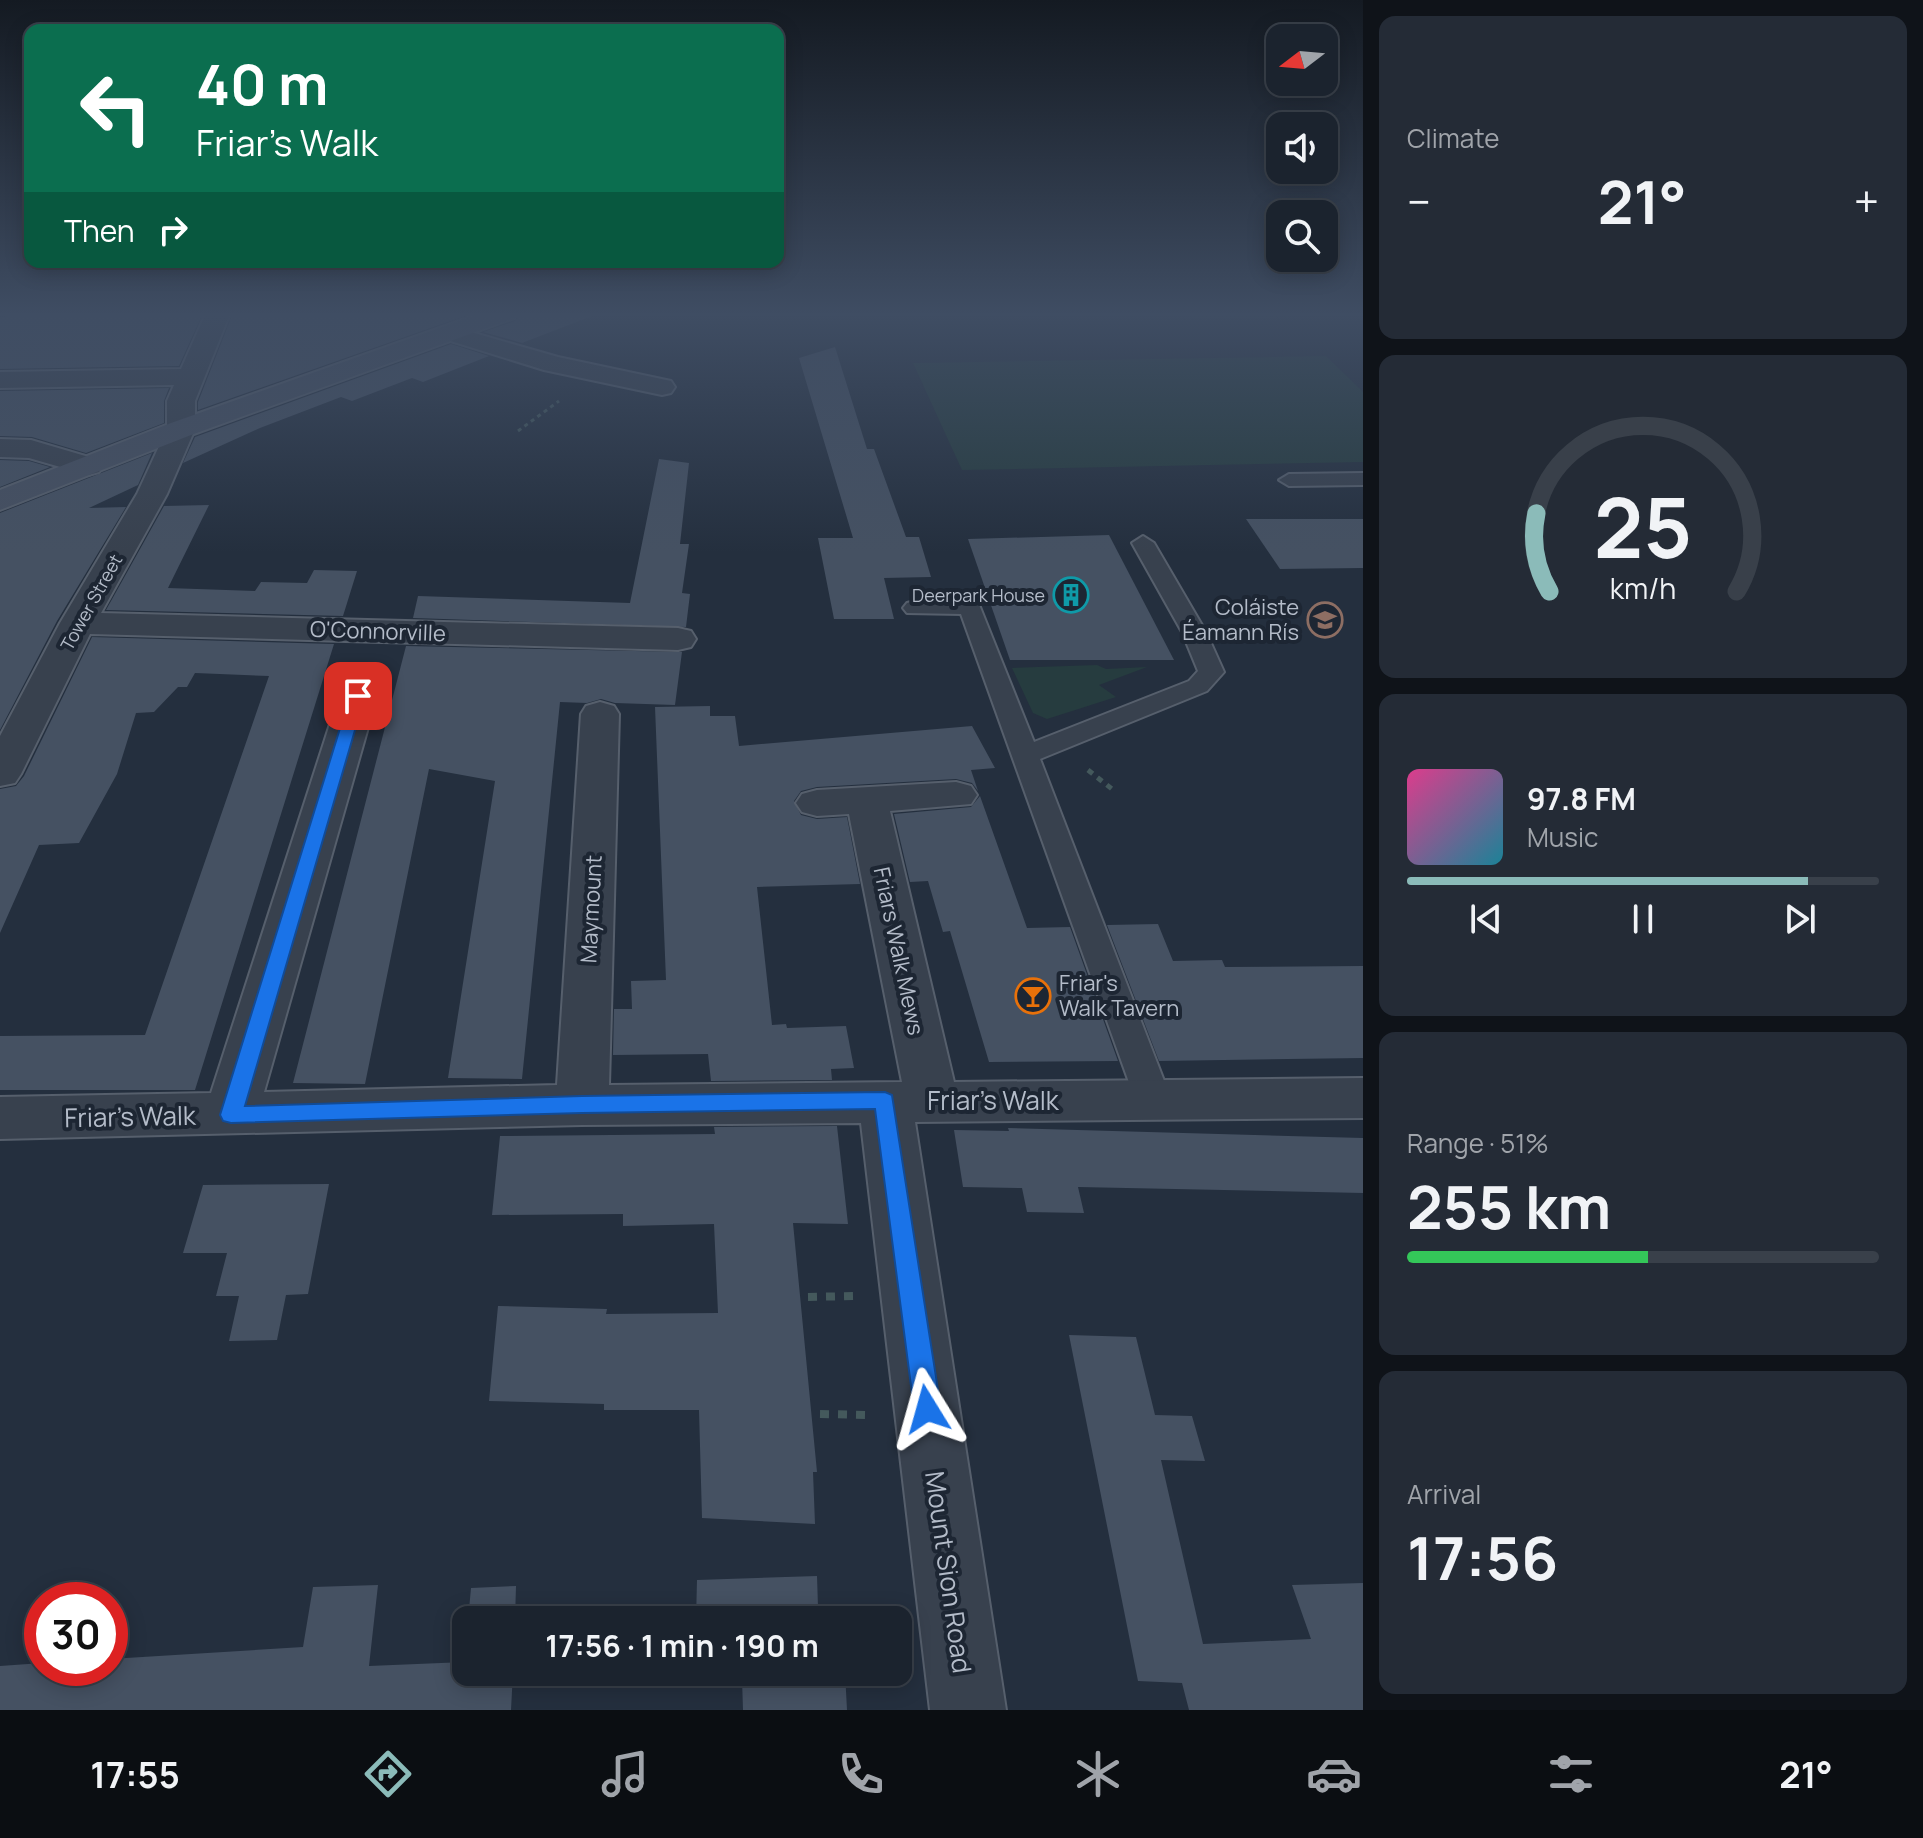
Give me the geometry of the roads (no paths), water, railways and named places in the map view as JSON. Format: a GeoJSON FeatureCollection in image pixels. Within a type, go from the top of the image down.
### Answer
{"type":"FeatureCollection","features":[{"type":"Feature","properties":{"kind":"main road"},"geometry":{"type":"LineString","coordinates":[[0,501],[181,429],[282,393]]}},
{"type":"Feature","properties":{"kind":"street","name":"Tower Street"},"geometry":{"type":"LineString","coordinates":[[0,774],[78,623],[152,494],[181,429],[181,401],[185,393]]}},
{"type":"Feature","properties":{"kind":"street"},"geometry":{"type":"LineString","coordinates":[[572,399],[581,393]]}},
{"type":"Feature","properties":{"kind":"street"},"geometry":{"type":"LineString","coordinates":[[0,448],[36,450],[88,466]]}},
{"type":"Feature","properties":{"kind":"street","name":"O'Connorville"},"geometry":{"type":"LineString","coordinates":[[78,623],[678,639]]}},
{"type":"Feature","properties":{"kind":"street"},"geometry":{"type":"LineString","coordinates":[[231,1115],[358,696]]}},
{"type":"Feature","properties":{"kind":"street","name":"Maymount"},"geometry":{"type":"LineString","coordinates":[[582,1105],[600,714]]}},
{"type":"Feature","properties":{"kind":"street"},"geometry":{"type":"LineString","coordinates":[[817,803],[956,795]]}},
{"type":"Feature","properties":{"kind":"street","name":"Friars Walk Mews"},"geometry":{"type":"LineString","coordinates":[[867,801],[908,1101]]}},
{"type":"Feature","properties":{"kind":"street","name":"Friar's Walk"},"geometry":{"type":"LineString","coordinates":[[0,1118],[582,1105],[1363,1098]]}},
{"type":"Feature","properties":{"kind":"street","name":"Mount Sion Road"},"geometry":{"type":"LineString","coordinates":[[908,1101],[968,1710]]}},
{"type":"Feature","properties":{"kind":"lane"},"geometry":{"type":"LineString","coordinates":[[1289,480],[1363,479]]}},
{"type":"Feature","properties":{"kind":"lane"},"geometry":{"type":"LineString","coordinates":[[1026,755],[1198,686],[1211,672],[1194,632],[1143,543]]}},
{"type":"Feature","properties":{"kind":"lane"},"geometry":{"type":"LineString","coordinates":[[915,608],[970,607],[1153,1099]]}},
{"type":"Feature","properties":{"kind":"place","name":"Deerpark House"},"geometry":{"type":"Point","coordinates":[1071,595]}},
{"type":"Feature","properties":{"kind":"place","name":"Coláiste Éamann Rís"},"geometry":{"type":"Point","coordinates":[1325,620]}},
{"type":"Feature","properties":{"kind":"place","name":"Friar's Walk Tavern"},"geometry":{"type":"Point","coordinates":[1033,996]}}]}
